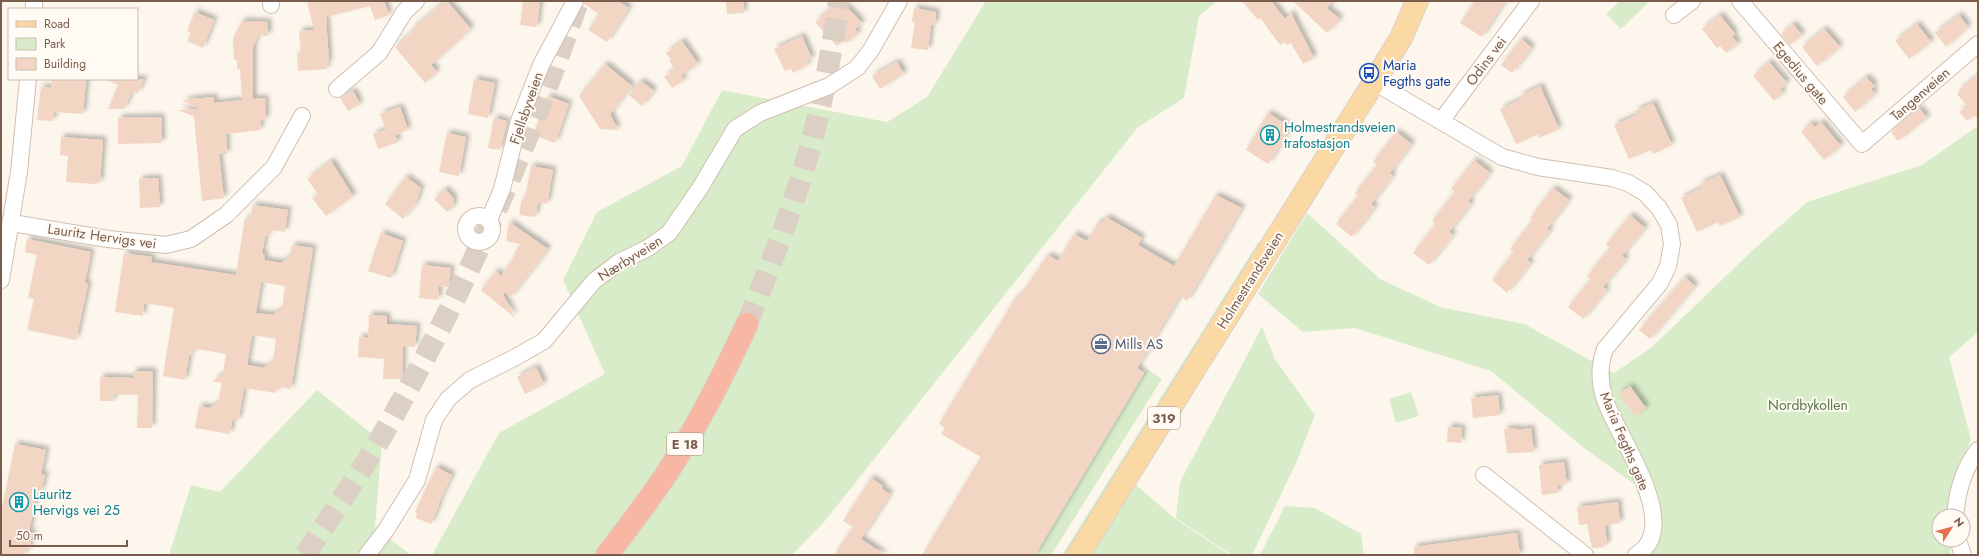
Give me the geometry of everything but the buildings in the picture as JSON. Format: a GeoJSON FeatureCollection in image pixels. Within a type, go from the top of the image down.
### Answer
{"type":"FeatureCollection","features":[{"type":"Feature","properties":{"kind":"highway","name":"E 18"},"geometry":{"type":"LineString","coordinates":[[607,555],[665,476],[688,439],[715,391],[747,324]]}},
{"type":"Feature","properties":{"kind":"main road","name":"Holmestrandsveien"},"geometry":{"type":"LineString","coordinates":[[1078,555],[1401,38],[1417,1]]}},
{"type":"Feature","properties":{"kind":"street","name":"Fjellsbyveien"},"geometry":{"type":"LineString","coordinates":[[489,220],[502,189],[519,121],[541,65],[575,1]]}},
{"type":"Feature","properties":{"kind":"street","name":"Nærbyveien"},"geometry":{"type":"LineString","coordinates":[[368,555],[386,530],[417,480],[434,420],[448,399],[470,380],[544,341],[594,281],[619,262],[648,248],[669,233],[700,188],[735,129],[760,112],[829,86],[856,68],[871,50],[899,1]]}},
{"type":"Feature","properties":{"kind":"street","name":"Odins vei"},"geometry":{"type":"LineString","coordinates":[[1441,121],[1531,1]]}},
{"type":"Feature","properties":{"kind":"street"},"geometry":{"type":"LineString","coordinates":[[1674,15],[1692,1]]}},
{"type":"Feature","properties":{"kind":"street","name":"Egedius gate"},"geometry":{"type":"LineString","coordinates":[[1740,1],[1862,144]]}},
{"type":"Feature","properties":{"kind":"street"},"geometry":{"type":"LineString","coordinates":[[337,89],[379,53],[406,4]]}},
{"type":"Feature","properties":{"kind":"street","name":"Tangenveien"},"geometry":{"type":"LineString","coordinates":[[1862,144],[1978,44]]}},
{"type":"Feature","properties":{"kind":"street"},"geometry":{"type":"LineString","coordinates":[[1,280],[12,222],[19,172],[28,80]]}},
{"type":"Feature","properties":{"kind":"street","name":"Maria Fegths gate"},"geometry":{"type":"LineString","coordinates":[[1374,82],[1502,157],[1538,167],[1589,174],[1628,184],[1645,194],[1660,208],[1669,225],[1672,244],[1668,266],[1660,283],[1605,349],[1600,362],[1600,380],[1604,397],[1640,472],[1651,508],[1653,526],[1650,540],[1645,548],[1636,555]]}},
{"type":"Feature","properties":{"kind":"street","name":"Lauritz Hervigs vei"},"geometry":{"type":"LineString","coordinates":[[12,222],[108,239],[166,245],[191,239],[226,215],[274,167],[302,116]]}},
{"type":"Feature","properties":{"kind":"street"},"geometry":{"type":"LineString","coordinates":[[1956,508],[1957,496],[1962,478],[1978,450]]}},
{"type":"Feature","properties":{"kind":"street"},"geometry":{"type":"LineString","coordinates":[[1484,475],[1584,555]]}},
{"type":"Feature","properties":{"kind":"green space"},"geometry":{"type":"Polygon","coordinates":[[[986,1],[1217,1],[1199,16],[1184,98],[1138,127],[824,522],[794,553],[789,555],[432,555],[499,433],[605,374],[563,280],[597,212],[682,166],[722,90],[887,122],[927,97],[986,1]]]}},
{"type":"Feature","properties":{"kind":"green space"},"geometry":{"type":"Polygon","coordinates":[[[1620,1],[1650,1],[1621,29],[1606,14],[1620,1]]]}},
{"type":"Feature","properties":{"kind":"green space","name":"Nordbykollen"},"geometry":{"type":"Polygon","coordinates":[[[1978,126],[1978,332],[1949,357],[1971,439],[1948,508],[1931,508],[1931,548],[1951,548],[1951,555],[1639,555],[1645,548],[1647,493],[1584,448],[1491,371],[1355,328],[1303,332],[1258,294],[1307,213],[1380,279],[1440,307],[1524,324],[1614,373],[1652,347],[1753,250],[1807,202],[1922,165],[1978,126]]]}},
{"type":"Feature","properties":{"kind":"green space"},"geometry":{"type":"Polygon","coordinates":[[[1259,241],[1259,250],[1068,555],[1062,555],[1259,241]]]}},
{"type":"Feature","properties":{"kind":"green space"},"geometry":{"type":"Polygon","coordinates":[[[1262,327],[1275,359],[1315,415],[1296,463],[1252,555],[1232,555],[1176,518],[1180,482],[1262,327]]]}},
{"type":"Feature","properties":{"kind":"green space"},"geometry":{"type":"Polygon","coordinates":[[[1147,369],[1162,379],[1051,555],[1035,555],[1147,369]]]}},
{"type":"Feature","properties":{"kind":"green space"},"geometry":{"type":"Polygon","coordinates":[[[317,390],[382,442],[375,528],[411,555],[169,555],[191,485],[220,492],[317,390]]]}},
{"type":"Feature","properties":{"kind":"green space"},"geometry":{"type":"Polygon","coordinates":[[[1411,392],[1419,416],[1396,423],[1389,399],[1411,392]]]}},
{"type":"Feature","properties":{"kind":"green space"},"geometry":{"type":"Polygon","coordinates":[[[1134,483],[1173,517],[1230,555],[1089,555],[1134,483]]]}},
{"type":"Feature","properties":{"kind":"green space"},"geometry":{"type":"Polygon","coordinates":[[[1285,506],[1315,508],[1361,534],[1364,555],[1260,555],[1285,506]]]}},
{"type":"Feature","properties":{"kind":"tunnel"},"geometry":{"type":"LineString","coordinates":[[747,324],[780,239],[812,141],[823,95],[839,1]]}},
{"type":"Feature","properties":{"kind":"tunnel"},"geometry":{"type":"LineString","coordinates":[[305,555],[347,492],[387,427],[442,325],[492,220],[515,167],[558,59],[577,4]]}},
{"type":"Feature","properties":{"kind":"place","name":"Maria Fegths gate"},"geometry":{"type":"Point","coordinates":[1369,73]}},
{"type":"Feature","properties":{"kind":"place","name":"Holmestrandsveien trafostasjon"},"geometry":{"type":"Point","coordinates":[1270,135]}},
{"type":"Feature","properties":{"kind":"place","name":"Mills AS"},"geometry":{"type":"Point","coordinates":[1101,344]}},
{"type":"Feature","properties":{"kind":"place","name":"Lauritz Hervigs vei 25"},"geometry":{"type":"Point","coordinates":[19,502]}}]}
